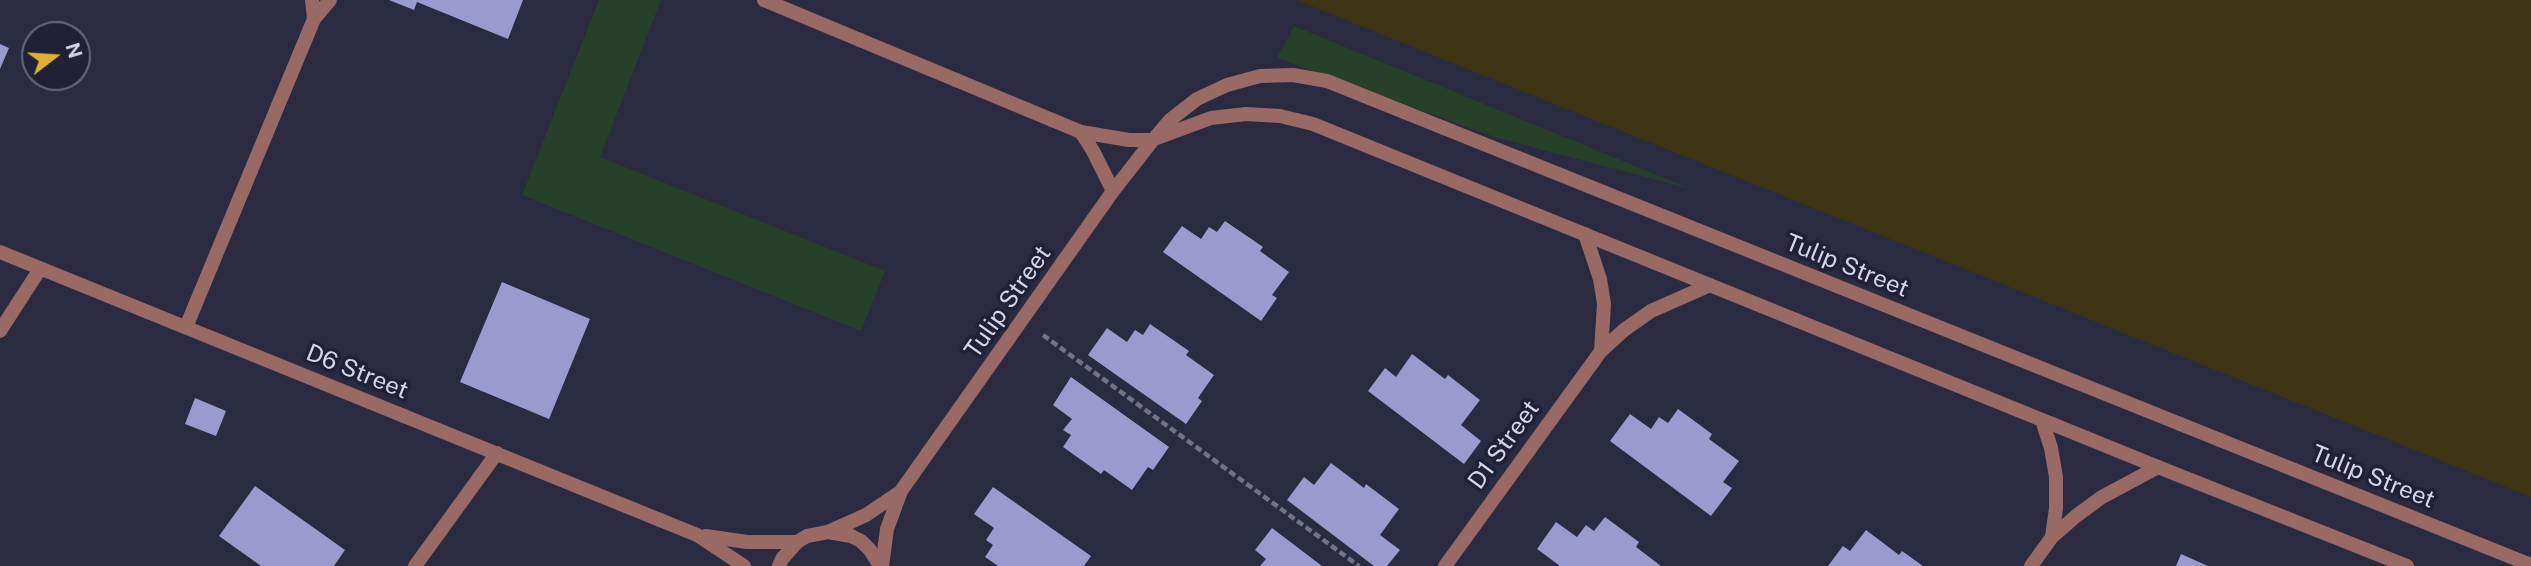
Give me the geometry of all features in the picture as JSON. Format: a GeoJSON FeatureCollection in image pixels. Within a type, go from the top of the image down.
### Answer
{"type":"FeatureCollection","features":[{"type":"Feature","properties":{"kind":"street"},"geometry":{"type":"LineString","coordinates":[[312,0],[314,19]]}},
{"type":"Feature","properties":{"kind":"street"},"geometry":{"type":"LineString","coordinates":[[186,327],[314,19],[330,0]]}},
{"type":"Feature","properties":{"kind":"street"},"geometry":{"type":"LineString","coordinates":[[764,0],[1081,132],[1129,140],[1153,140],[1211,118],[1246,114],[1280,116],[1313,124],[2407,566]]}},
{"type":"Feature","properties":{"kind":"street","name":"Tulip Street"},"geometry":{"type":"LineString","coordinates":[[881,566],[887,529],[901,491],[1024,321],[1113,191],[1153,140],[1170,120],[1197,99],[1227,85],[1260,76],[1293,75],[1327,81],[2531,565]]}},
{"type":"Feature","properties":{"kind":"street"},"geometry":{"type":"LineString","coordinates":[[1081,132],[1113,191]]}},
{"type":"Feature","properties":{"kind":"street"},"geometry":{"type":"LineString","coordinates":[[1585,234],[1600,279],[1604,315],[1601,351]]}},
{"type":"Feature","properties":{"kind":"street","name":"D6 Street"},"geometry":{"type":"LineString","coordinates":[[0,252],[697,535],[744,566]]}},
{"type":"Feature","properties":{"kind":"street"},"geometry":{"type":"LineString","coordinates":[[0,331],[40,269]]}},
{"type":"Feature","properties":{"kind":"street","name":"D1 Street"},"geometry":{"type":"LineString","coordinates":[[1444,566],[1601,351],[1651,311],[1710,285]]}},
{"type":"Feature","properties":{"kind":"street"},"geometry":{"type":"LineString","coordinates":[[2042,420],[2056,477],[2052,537]]}},
{"type":"Feature","properties":{"kind":"street"},"geometry":{"type":"LineString","coordinates":[[415,566],[497,453]]}},
{"type":"Feature","properties":{"kind":"street"},"geometry":{"type":"LineString","coordinates":[[2031,566],[2052,537],[2102,497],[2158,467]]}},
{"type":"Feature","properties":{"kind":"street","name":"Tulip Street"},"geometry":{"type":"LineString","coordinates":[[797,542],[866,515],[901,491]]}},
{"type":"Feature","properties":{"kind":"street"},"geometry":{"type":"LineString","coordinates":[[828,532],[851,536],[861,541],[881,566]]}},
{"type":"Feature","properties":{"kind":"street","name":"D6 Street"},"geometry":{"type":"LineString","coordinates":[[697,535],[747,542],[797,542]]}},
{"type":"Feature","properties":{"kind":"street"},"geometry":{"type":"LineString","coordinates":[[779,566],[797,542]]}},
{"type":"Feature","properties":{"kind":"path"},"geometry":{"type":"LineString","coordinates":[[1024,321],[1359,566]]}},
{"type":"Feature","properties":{"kind":"green space"},"geometry":{"type":"Polygon","coordinates":[[[599,0],[661,0],[600,157],[885,271],[861,331],[522,195],[599,0]]]}},
{"type":"Feature","properties":{"kind":"green space"},"geometry":{"type":"Polygon","coordinates":[[[1294,26],[1691,189],[1494,137],[1277,58],[1294,26]]]}},
{"type":"Feature","properties":{"kind":"sand"},"geometry":{"type":"Polygon","coordinates":[[[1296,0],[2531,0],[2531,497],[1296,0]]]}},
{"type":"Feature","properties":{"kind":"building"},"geometry":{"type":"Polygon","coordinates":[[[389,0],[523,0],[508,39],[417,2],[414,10],[389,0]]]}},
{"type":"Feature","properties":{"kind":"building"},"geometry":{"type":"Polygon","coordinates":[[[0,44],[9,48],[0,69],[0,44]]]}},
{"type":"Feature","properties":{"kind":"building"},"geometry":{"type":"Polygon","coordinates":[[[1225,221],[1263,247],[1260,251],[1289,272],[1272,295],[1277,298],[1261,321],[1163,252],[1182,226],[1201,239],[1209,227],[1217,232],[1225,221]]]}},
{"type":"Feature","properties":{"kind":"building"},"geometry":{"type":"Polygon","coordinates":[[[502,282],[590,319],[549,419],[460,382],[502,282]]]}},
{"type":"Feature","properties":{"kind":"building"},"geometry":{"type":"Polygon","coordinates":[[[1150,324],[1189,351],[1186,355],[1214,375],[1198,398],[1202,401],[1186,424],[1088,355],[1107,328],[1127,342],[1135,330],[1143,335],[1150,324]]]}},
{"type":"Feature","properties":{"kind":"building"},"geometry":{"type":"Polygon","coordinates":[[[1412,354],[1445,379],[1448,375],[1480,400],[1461,425],[1481,441],[1464,464],[1368,391],[1385,368],[1396,377],[1412,354]]]}},
{"type":"Feature","properties":{"kind":"building"},"geometry":{"type":"Polygon","coordinates":[[[1071,377],[1169,447],[1153,470],[1148,467],[1132,490],[1104,470],[1101,474],[1063,447],[1071,435],[1063,430],[1072,419],[1053,405],[1071,377]]]}},
{"type":"Feature","properties":{"kind":"building"},"geometry":{"type":"Polygon","coordinates":[[[195,398],[226,411],[216,436],[185,424],[195,398]]]}},
{"type":"Feature","properties":{"kind":"building"},"geometry":{"type":"Polygon","coordinates":[[[1678,409],[1712,434],[1709,439],[1739,461],[1723,482],[1732,488],[1711,516],[1610,441],[1630,414],[1651,429],[1659,417],[1668,423],[1678,409]]]}},
{"type":"Feature","properties":{"kind":"building"},"geometry":{"type":"Polygon","coordinates":[[[1331,463],[1364,488],[1366,484],[1399,509],[1380,535],[1400,550],[1387,566],[1374,566],[1287,500],[1304,477],[1314,485],[1331,463]]]}},
{"type":"Feature","properties":{"kind":"building"},"geometry":{"type":"Polygon","coordinates":[[[255,486],[345,550],[334,566],[261,566],[219,536],[255,486]]]}},
{"type":"Feature","properties":{"kind":"building"},"geometry":{"type":"Polygon","coordinates":[[[993,487],[1091,556],[1084,566],[998,566],[985,557],[993,545],[986,540],[994,528],[974,514],[993,487]]]}},
{"type":"Feature","properties":{"kind":"building"},"geometry":{"type":"Polygon","coordinates":[[[1605,517],[1639,542],[1636,547],[1661,566],[1560,566],[1537,549],[1556,522],[1577,537],[1586,525],[1594,531],[1605,517]]]}},
{"type":"Feature","properties":{"kind":"building"},"geometry":{"type":"Polygon","coordinates":[[[1272,528],[1322,566],[1260,566],[1266,559],[1255,550],[1272,528]]]}},
{"type":"Feature","properties":{"kind":"building"},"geometry":{"type":"Polygon","coordinates":[[[1866,530],[1899,555],[1902,551],[1923,566],[1828,566],[1843,546],[1850,551],[1866,530]]]}},
{"type":"Feature","properties":{"kind":"building"},"geometry":{"type":"Polygon","coordinates":[[[2181,554],[2208,566],[2176,566],[2181,554]]]}}]}
